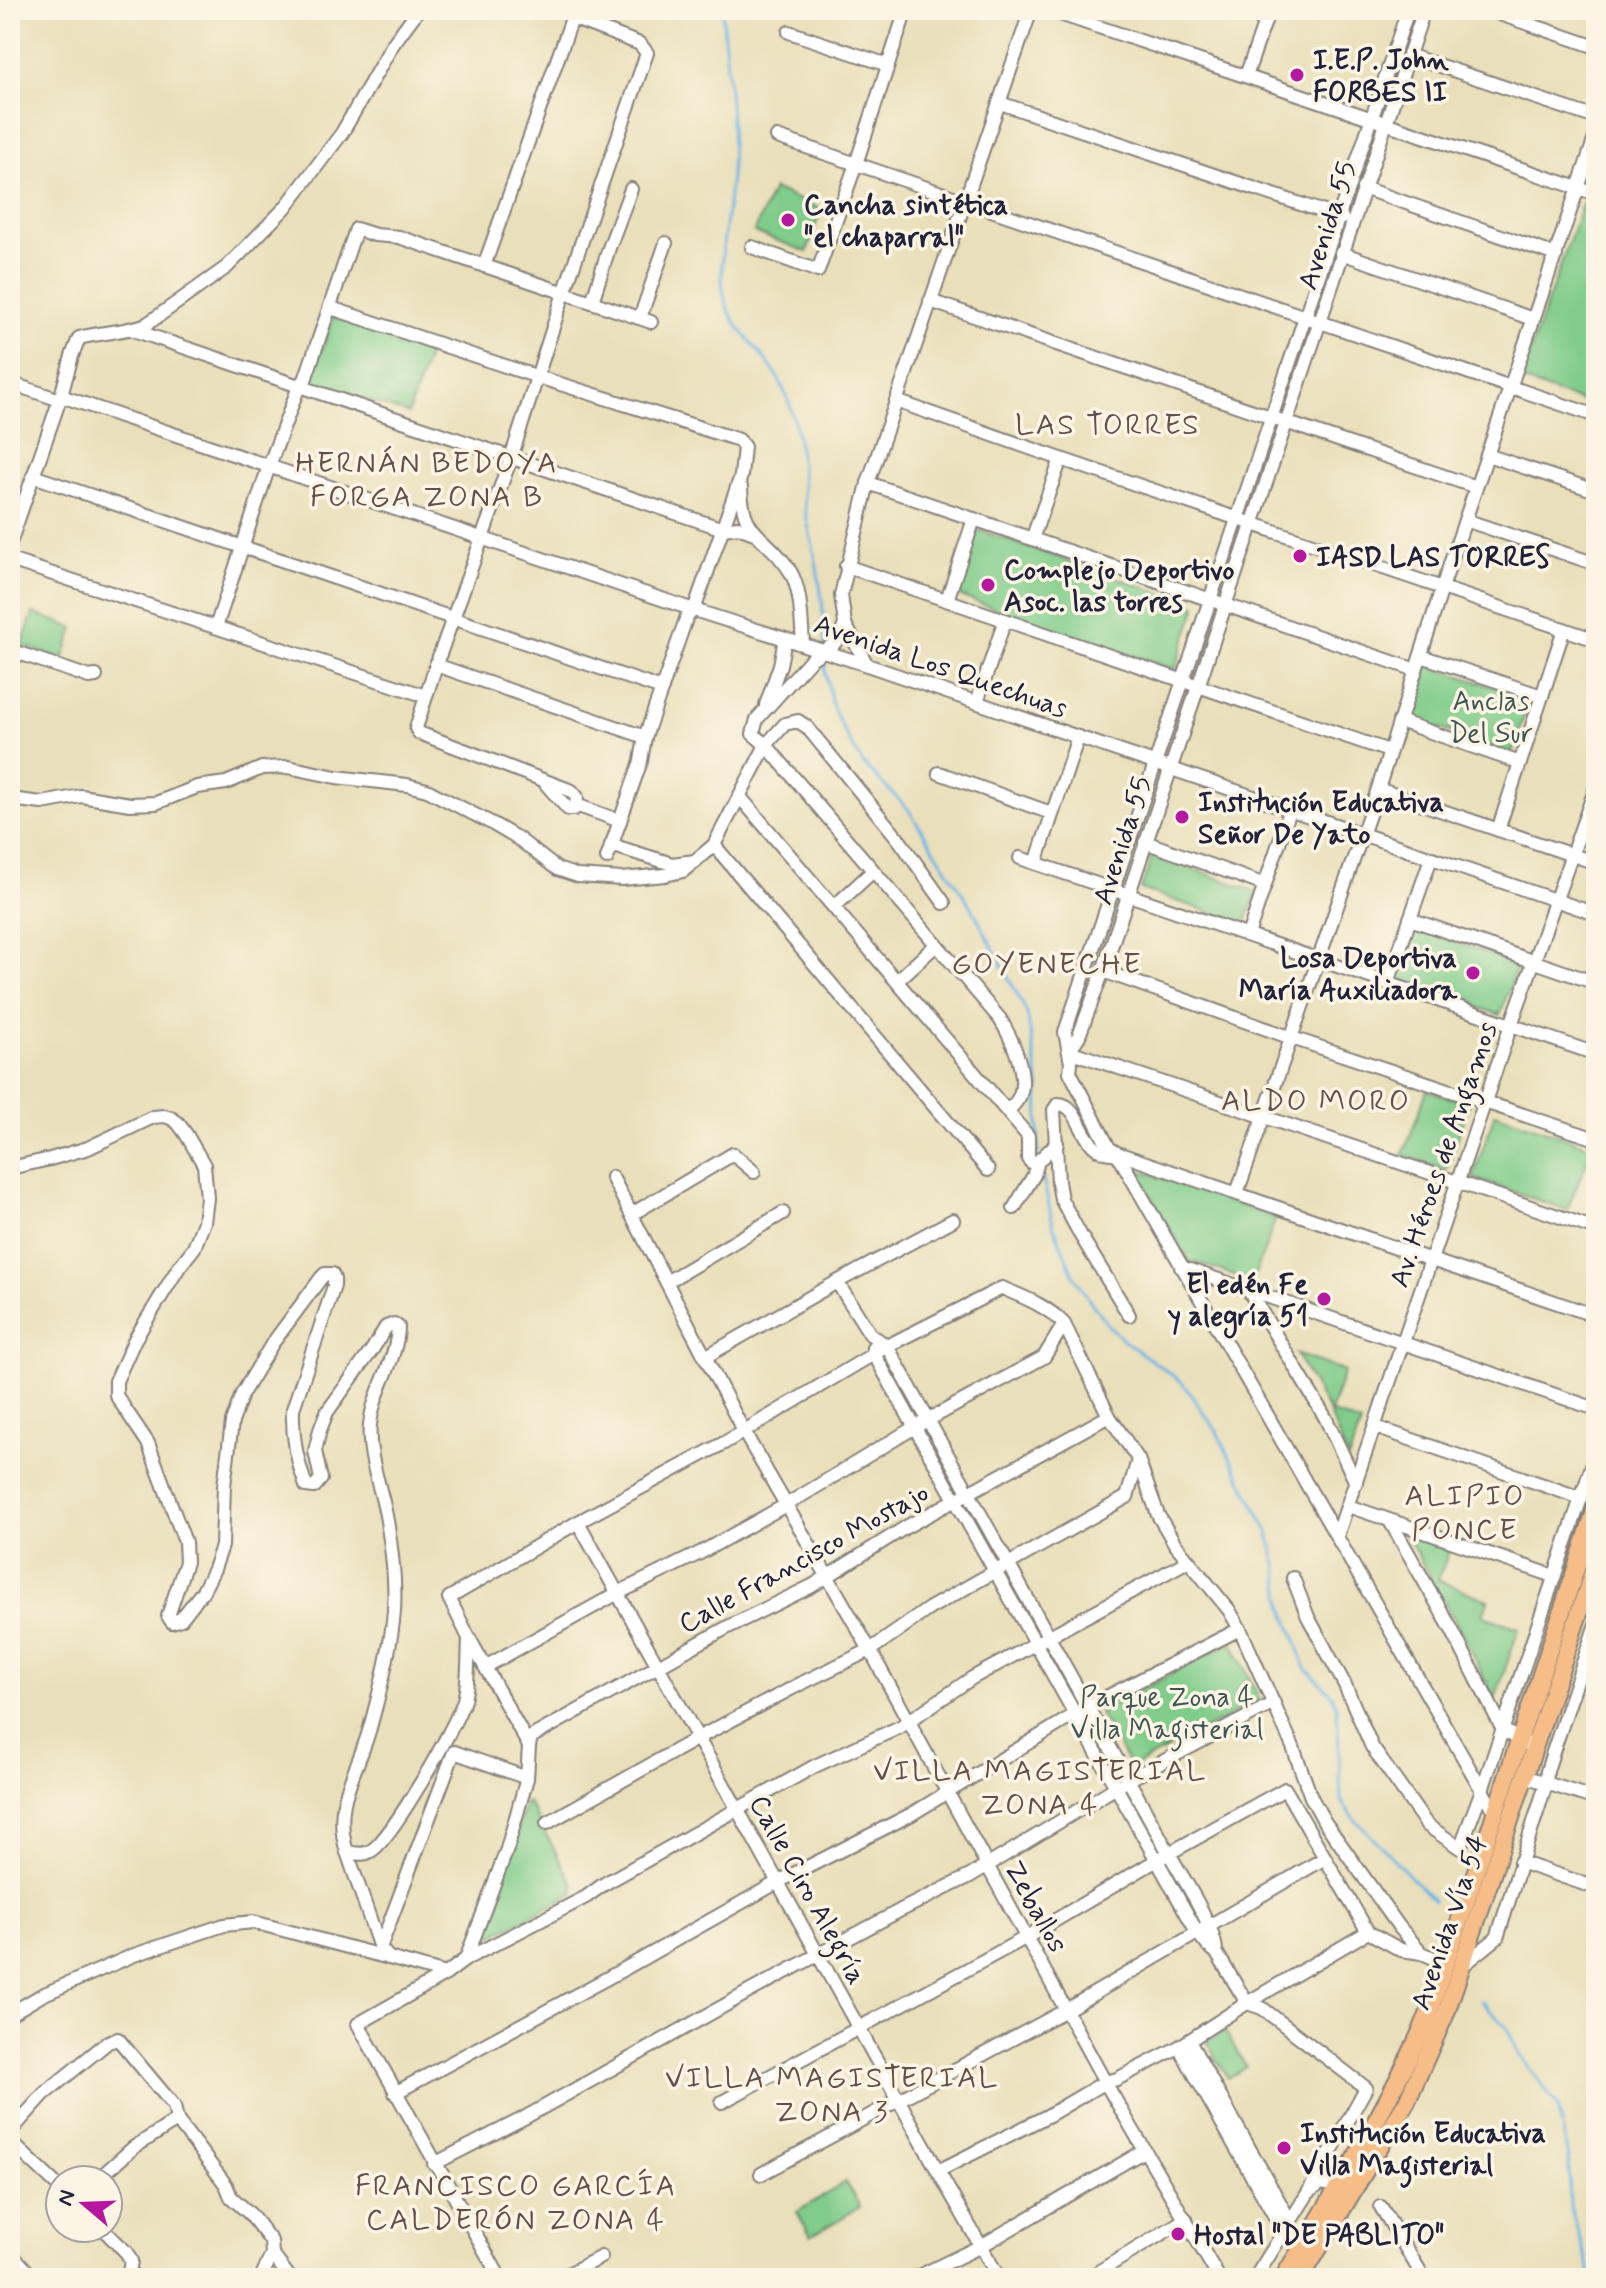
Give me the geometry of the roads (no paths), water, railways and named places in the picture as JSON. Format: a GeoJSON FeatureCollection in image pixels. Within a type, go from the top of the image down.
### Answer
{"type":"FeatureCollection","features":[{"type":"Feature","properties":{"kind":"main road","name":"Avenida Vía 54"},"geometry":{"type":"LineString","coordinates":[[1283,2278],[1384,2109],[1453,1965],[1524,1776],[1526,1744],[1596,1508]]}},
{"type":"Feature","properties":{"kind":"main road","name":"Avenida Vía 54"},"geometry":{"type":"LineString","coordinates":[[1301,2278],[1407,2101],[1446,2013],[1453,1965],[1495,1813],[1526,1744],[1596,1562]]}},
{"type":"Feature","properties":{"kind":"street"},"geometry":{"type":"LineString","coordinates":[[133,330],[147,324],[227,267],[285,208],[342,133],[393,44],[418,10]]}},
{"type":"Feature","properties":{"kind":"street"},"geometry":{"type":"LineString","coordinates":[[752,247],[818,271],[906,10]]}},
{"type":"Feature","properties":{"kind":"street"},"geometry":{"type":"LineString","coordinates":[[867,665],[845,624],[841,595],[846,566],[868,483],[1031,10]]}},
{"type":"Feature","properties":{"kind":"street"},"geometry":{"type":"LineString","coordinates":[[1048,10],[1596,194]]}},
{"type":"Feature","properties":{"kind":"street"},"geometry":{"type":"LineString","coordinates":[[1246,76],[1269,10]]}},
{"type":"Feature","properties":{"kind":"street","name":"Avenida 55"},"geometry":{"type":"LineString","coordinates":[[1069,1051],[1065,1032],[1408,10]]}},
{"type":"Feature","properties":{"kind":"street","name":"Avenida 55"},"geometry":{"type":"LineString","coordinates":[[1069,1051],[1079,1036],[1103,971],[1424,10]]}},
{"type":"Feature","properties":{"kind":"street"},"geometry":{"type":"LineString","coordinates":[[1488,10],[1596,47]]}},
{"type":"Feature","properties":{"kind":"street"},"geometry":{"type":"LineString","coordinates":[[484,266],[573,14],[640,44],[647,53],[511,458],[416,728],[419,733],[540,779],[571,810],[576,805],[620,821]]}},
{"type":"Feature","properties":{"kind":"street"},"geometry":{"type":"LineString","coordinates":[[789,32],[888,65]]}},
{"type":"Feature","properties":{"kind":"street"},"geometry":{"type":"LineString","coordinates":[[1408,55],[1596,118]]}},
{"type":"Feature","properties":{"kind":"street"},"geometry":{"type":"LineString","coordinates":[[1000,103],[1352,222]]}},
{"type":"Feature","properties":{"kind":"street"},"geometry":{"type":"LineString","coordinates":[[1237,1193],[1378,789],[1476,487],[1596,135]]}},
{"type":"Feature","properties":{"kind":"street"},"geometry":{"type":"LineString","coordinates":[[777,137],[1596,416]]}},
{"type":"Feature","properties":{"kind":"street"},"geometry":{"type":"LineString","coordinates":[[1363,188],[1556,255]]}},
{"type":"Feature","properties":{"kind":"street"},"geometry":{"type":"LineString","coordinates":[[592,302],[631,189]]}},
{"type":"Feature","properties":{"kind":"street"},"geometry":{"type":"LineString","coordinates":[[216,627],[269,466],[299,386],[305,380],[356,229],[375,235],[399,237],[645,320],[666,243]]}},
{"type":"Feature","properties":{"kind":"street"},"geometry":{"type":"LineString","coordinates":[[1341,253],[1533,319]]}},
{"type":"Feature","properties":{"kind":"street"},"geometry":{"type":"LineString","coordinates":[[930,301],[1476,487]]}},
{"type":"Feature","properties":{"kind":"street"},"geometry":{"type":"LineString","coordinates":[[331,308],[739,440],[744,447],[741,476],[694,610],[687,616],[607,858]]}},
{"type":"Feature","properties":{"kind":"street"},"geometry":{"type":"LineString","coordinates":[[10,543],[79,338],[115,330],[133,330],[723,529],[738,527],[754,533]]}},
{"type":"Feature","properties":{"kind":"street","name":"Avenida Los Quechuas"},"geometry":{"type":"LineString","coordinates":[[10,383],[867,665],[1596,914]]}},
{"type":"Feature","properties":{"kind":"street"},"geometry":{"type":"LineString","coordinates":[[896,401],[1596,640]]}},
{"type":"Feature","properties":{"kind":"street"},"geometry":{"type":"LineString","coordinates":[[1487,455],[1596,491]]}},
{"type":"Feature","properties":{"kind":"street"},"geometry":{"type":"LineString","coordinates":[[1032,539],[1061,459]]}},
{"type":"Feature","properties":{"kind":"street"},"geometry":{"type":"LineString","coordinates":[[33,476],[662,689]]}},
{"type":"Feature","properties":{"kind":"street"},"geometry":{"type":"LineString","coordinates":[[741,476],[744,517],[754,533],[790,571],[798,596],[803,644]]}},
{"type":"Feature","properties":{"kind":"street"},"geometry":{"type":"LineString","coordinates":[[868,483],[1416,670]]}},
{"type":"Feature","properties":{"kind":"street"},"geometry":{"type":"LineString","coordinates":[[947,600],[974,519]]}},
{"type":"Feature","properties":{"kind":"street"},"geometry":{"type":"LineString","coordinates":[[1465,520],[1596,564]]}},
{"type":"Feature","properties":{"kind":"street"},"geometry":{"type":"LineString","coordinates":[[10,560],[426,696]]}},
{"type":"Feature","properties":{"kind":"street"},"geometry":{"type":"LineString","coordinates":[[846,566],[1389,751]]}},
{"type":"Feature","properties":{"kind":"street"},"geometry":{"type":"LineString","coordinates":[[977,702],[1005,620]]}},
{"type":"Feature","properties":{"kind":"street"},"geometry":{"type":"LineString","coordinates":[[845,624],[841,635],[825,651],[811,659],[757,719],[753,734],[766,745],[1000,1019],[1012,1039],[1019,1065],[1019,1098],[1008,1111]]}},
{"type":"Feature","properties":{"kind":"street"},"geometry":{"type":"LineString","coordinates":[[1498,830],[1564,629]]}},
{"type":"Feature","properties":{"kind":"street"},"geometry":{"type":"LineString","coordinates":[[765,710],[785,639]]}},
{"type":"Feature","properties":{"kind":"street"},"geometry":{"type":"LineString","coordinates":[[10,650],[89,677],[96,676]]}},
{"type":"Feature","properties":{"kind":"street"},"geometry":{"type":"LineString","coordinates":[[1421,656],[1542,696]]}},
{"type":"Feature","properties":{"kind":"street"},"geometry":{"type":"LineString","coordinates":[[436,665],[645,737]]}},
{"type":"Feature","properties":{"kind":"street"},"geometry":{"type":"LineString","coordinates":[[1399,721],[1520,763]]}},
{"type":"Feature","properties":{"kind":"street"},"geometry":{"type":"LineString","coordinates":[[10,799],[42,803],[81,796],[130,804],[156,803],[197,787],[226,783],[262,768],[288,767],[427,790],[520,840],[557,869],[578,876],[598,879],[665,875],[683,871],[714,845],[766,745],[785,724],[802,722],[900,841],[944,903]]}},
{"type":"Feature","properties":{"kind":"street"},"geometry":{"type":"LineString","coordinates":[[1036,863],[1078,737]]}},
{"type":"Feature","properties":{"kind":"street"},"geometry":{"type":"LineString","coordinates":[[939,773],[1051,813]]}},
{"type":"Feature","properties":{"kind":"street","name":"Av. Héroes de Angamos"},"geometry":{"type":"LineString","coordinates":[[1337,1536],[1511,1025],[1596,788]]}},
{"type":"Feature","properties":{"kind":"street"},"geometry":{"type":"LineString","coordinates":[[1378,789],[1596,863]]}},
{"type":"Feature","properties":{"kind":"street"},"geometry":{"type":"LineString","coordinates":[[740,797],[1028,1136],[1028,1159],[1032,1163],[1038,1161],[1057,1143]]}},
{"type":"Feature","properties":{"kind":"street"},"geometry":{"type":"LineString","coordinates":[[1248,935],[1290,810]]}},
{"type":"Feature","properties":{"kind":"street"},"geometry":{"type":"LineString","coordinates":[[1145,842],[1265,885]]}},
{"type":"Feature","properties":{"kind":"street"},"geometry":{"type":"LineString","coordinates":[[611,845],[672,864],[695,861]]}},
{"type":"Feature","properties":{"kind":"street"},"geometry":{"type":"LineString","coordinates":[[714,845],[988,1170]]}},
{"type":"Feature","properties":{"kind":"street"},"geometry":{"type":"LineString","coordinates":[[1020,858],[1596,1054]]}},
{"type":"Feature","properties":{"kind":"street"},"geometry":{"type":"LineString","coordinates":[[1388,983],[1431,858]]}},
{"type":"Feature","properties":{"kind":"street"},"geometry":{"type":"LineString","coordinates":[[835,906],[873,871]]}},
{"type":"Feature","properties":{"kind":"street"},"geometry":{"type":"LineString","coordinates":[[1410,919],[1596,983]]}},
{"type":"Feature","properties":{"kind":"street"},"geometry":{"type":"LineString","coordinates":[[898,980],[936,945]]}},
{"type":"Feature","properties":{"kind":"street"},"geometry":{"type":"LineString","coordinates":[[1103,971],[1292,1038],[1596,1139]]}},
{"type":"Feature","properties":{"kind":"street"},"geometry":{"type":"LineString","coordinates":[[1596,1229],[1069,1051],[1070,1072],[1109,1148],[1117,1153],[1596,1316]]}},
{"type":"Feature","properties":{"kind":"street"},"geometry":{"type":"LineString","coordinates":[[1117,1153],[1108,1154],[1094,1147],[1069,1106],[1058,1104],[1054,1110],[1061,1199],[1129,1315]]}},
{"type":"Feature","properties":{"kind":"street"},"geometry":{"type":"LineString","coordinates":[[10,1168],[88,1148],[153,1117],[164,1116],[178,1123],[204,1165],[207,1211],[199,1236],[135,1339],[119,1373],[116,1389],[119,1400],[148,1443],[185,1542],[186,1562],[168,1616],[172,1622],[181,1619],[203,1591],[222,1546],[224,1486],[231,1432],[242,1394],[272,1344],[321,1278],[332,1274],[334,1286],[293,1409],[296,1448],[306,1486],[314,1487],[321,1479],[315,1451],[327,1412],[386,1327],[394,1324],[398,1327],[391,1359],[373,1409],[370,1435],[390,1542],[394,1611],[367,1742],[343,1806],[342,1835],[380,1948],[389,1958]]}},
{"type":"Feature","properties":{"kind":"street"},"geometry":{"type":"LineString","coordinates":[[1117,1153],[1495,1813]]}},
{"type":"Feature","properties":{"kind":"street"},"geometry":{"type":"LineString","coordinates":[[632,1214],[733,1154],[754,1172]]}},
{"type":"Feature","properties":{"kind":"street"},"geometry":{"type":"LineString","coordinates":[[1014,1208],[1034,1175],[1038,1161]]}},
{"type":"Feature","properties":{"kind":"street","name":"Zeballos"},"geometry":{"type":"LineString","coordinates":[[612,1177],[744,1432],[870,1650],[1105,2082],[1219,2278]]}},
{"type":"Feature","properties":{"kind":"street"},"geometry":{"type":"LineString","coordinates":[[668,1281],[783,1213]]}},
{"type":"Feature","properties":{"kind":"street"},"geometry":{"type":"LineString","coordinates":[[705,1357],[953,1220]]}},
{"type":"Feature","properties":{"kind":"street"},"geometry":{"type":"LineString","coordinates":[[1181,1267],[1596,1409]]}},
{"type":"Feature","properties":{"kind":"street"},"geometry":{"type":"LineString","coordinates":[[837,1282],[870,1334],[874,1354],[915,1427],[1008,1564],[1074,1716],[1157,1860],[1202,1929]]}},
{"type":"Feature","properties":{"kind":"street"},"geometry":{"type":"LineString","coordinates":[[466,1959],[507,1849],[527,1778],[529,1746],[449,1598],[578,1522],[744,1432],[887,1346],[1002,1288],[1057,1315],[1064,1324],[1109,1416],[1138,1459],[1158,1515],[1188,1561],[1229,1610],[1240,1629],[1324,1821],[1400,1928],[1422,1953]]}},
{"type":"Feature","properties":{"kind":"street"},"geometry":{"type":"LineString","coordinates":[[1249,1290],[1325,1417],[1356,1483]]}},
{"type":"Feature","properties":{"kind":"street"},"geometry":{"type":"LineString","coordinates":[[485,1667],[618,1593],[700,1553],[915,1427],[1044,1357],[1064,1324]]}},
{"type":"Feature","properties":{"kind":"street"},"geometry":{"type":"LineString","coordinates":[[870,1334],[887,1346],[928,1420],[996,1570],[1087,1707],[1170,1855],[1208,1946],[1216,1952],[1247,2003],[1262,2008],[1366,2088],[1308,2193],[1255,2278]]}},
{"type":"Feature","properties":{"kind":"street","name":"Calle Francisco Mostajo"},"geometry":{"type":"LineString","coordinates":[[529,1746],[531,1737],[728,1627],[829,1577],[906,1527],[1109,1416]]}},
{"type":"Feature","properties":{"kind":"street"},"geometry":{"type":"LineString","coordinates":[[1375,1427],[1581,1498]]}},
{"type":"Feature","properties":{"kind":"street"},"geometry":{"type":"LineString","coordinates":[[1293,1578],[1308,1617],[1345,1685],[1372,1747],[1427,1825],[1460,1848],[1596,1454]]}},
{"type":"Feature","properties":{"kind":"street"},"geometry":{"type":"LineString","coordinates":[[547,1823],[698,1738],[870,1650],[930,1608],[1127,1497],[1138,1459]]}},
{"type":"Feature","properties":{"kind":"street"},"geometry":{"type":"LineString","coordinates":[[1348,1506],[1554,1576]]}},
{"type":"Feature","properties":{"kind":"street"},"geometry":{"type":"LineString","coordinates":[[1390,1521],[1452,1630],[1503,1730],[1526,1744],[1553,1752]]}},
{"type":"Feature","properties":{"kind":"street","name":"Calle Ciro Alegría"},"geometry":{"type":"LineString","coordinates":[[578,1522],[999,2278]]}},
{"type":"Feature","properties":{"kind":"street"},"geometry":{"type":"LineString","coordinates":[[500,2278],[358,2024],[446,1974],[466,1959],[586,1897],[815,1766],[908,1721],[972,1678],[1188,1561]]}},
{"type":"Feature","properties":{"kind":"street"},"geometry":{"type":"LineString","coordinates":[[722,2102],[1027,1937],[1285,1789],[1368,1932],[1401,1950],[1422,1953],[1453,1965],[1497,1938],[1546,1784],[1547,1771],[1596,1624]]}},
{"type":"Feature","properties":{"kind":"street"},"geometry":{"type":"LineString","coordinates":[[395,2093],[778,1882],[948,1794],[1087,1707],[1240,1629]]}},
{"type":"Feature","properties":{"kind":"street"},"geometry":{"type":"LineString","coordinates":[[347,1852],[366,1853],[373,1850],[392,1826],[458,1716],[465,1697],[469,1638]]}},
{"type":"Feature","properties":{"kind":"street"},"geometry":{"type":"LineString","coordinates":[[434,2164],[524,2118],[901,1910],[987,1867],[1128,1780],[1274,1703]]}},
{"type":"Feature","properties":{"kind":"street"},"geometry":{"type":"LineString","coordinates":[[380,1948],[454,1752],[527,1778]]}},
{"type":"Feature","properties":{"kind":"street"},"geometry":{"type":"LineString","coordinates":[[1524,1776],[1596,1798]]}},
{"type":"Feature","properties":{"kind":"street"},"geometry":{"type":"LineString","coordinates":[[761,2174],[1066,2010],[1325,1858]]}},
{"type":"Feature","properties":{"kind":"street"},"geometry":{"type":"LineString","coordinates":[[1520,1862],[1596,1888]]}},
{"type":"Feature","properties":{"kind":"street"},"geometry":{"type":"LineString","coordinates":[[10,2014],[42,1995],[134,1955],[224,1925],[253,1922],[446,1974]]}},
{"type":"Feature","properties":{"kind":"street"},"geometry":{"type":"LineString","coordinates":[[938,2171],[1049,2115],[1105,2082],[1117,2079],[1184,2044],[1368,1932]]}},
{"type":"Feature","properties":{"kind":"street"},"geometry":{"type":"LineString","coordinates":[[10,2132],[44,2094],[108,2042],[118,2039],[174,2106],[177,2120],[226,2185],[231,2197],[250,2214],[271,2241],[272,2254],[261,2278]]}},
{"type":"Feature","properties":{"kind":"street"},"geometry":{"type":"LineString","coordinates":[[1184,2044],[1286,2226]]}},
{"type":"Feature","properties":{"kind":"street"},"geometry":{"type":"LineString","coordinates":[[115,2164],[133,2148],[177,2120]]}},
{"type":"Feature","properties":{"kind":"street"},"geometry":{"type":"LineString","coordinates":[[10,2141],[44,2173]]}},
{"type":"Feature","properties":{"kind":"street"},"geometry":{"type":"LineString","coordinates":[[915,2278],[981,2246],[1144,2151]]}},
{"type":"Feature","properties":{"kind":"street"},"geometry":{"type":"LineString","coordinates":[[1308,2193],[1321,2183],[1338,2187]]}},
{"type":"Feature","properties":{"kind":"street"},"geometry":{"type":"LineString","coordinates":[[1381,2207],[1424,2278]]}},
{"type":"Feature","properties":{"kind":"street"},"geometry":{"type":"LineString","coordinates":[[1088,2278],[1186,2219]]}},
{"type":"Feature","properties":{"kind":"street"},"geometry":{"type":"LineString","coordinates":[[118,2244],[131,2261],[128,2278]]}},
{"type":"Feature","properties":{"kind":"street"},"geometry":{"type":"LineString","coordinates":[[10,2253],[34,2278]]}},
{"type":"Feature","properties":{"kind":"street"},"geometry":{"type":"LineString","coordinates":[[272,2254],[290,2278]]}},
{"type":"Feature","properties":{"kind":"street"},"geometry":{"type":"LineString","coordinates":[[560,2278],[601,2257]]}},
{"type":"Feature","properties":{"kind":"waterway"},"geometry":{"type":"LineString","coordinates":[[722,10],[732,153],[722,254],[725,300],[735,322],[773,370],[792,411],[820,587],[825,647]]}},
{"type":"Feature","properties":{"kind":"waterway"},"geometry":{"type":"LineString","coordinates":[[825,654],[825,671],[833,708],[847,737],[864,765],[908,809],[971,906],[1027,1013],[1039,1083],[1038,1154]]}},
{"type":"Feature","properties":{"kind":"waterway"},"geometry":{"type":"LineString","coordinates":[[1041,1169],[1053,1225],[1073,1274],[1108,1325],[1127,1343],[1182,1382],[1216,1430],[1268,1532],[1277,1564],[1283,1606],[1306,1668],[1332,1695],[1337,1707],[1341,1800],[1353,1817],[1434,1901]]}},
{"type":"Feature","properties":{"kind":"waterway"},"geometry":{"type":"LineString","coordinates":[[1481,2001],[1507,2028],[1520,2056],[1558,2106],[1569,2163],[1570,2206],[1592,2278]]}},
{"type":"Feature","properties":{"kind":"place","name":"I.E.P. John FORBES II"},"geometry":{"type":"Point","coordinates":[1297,75]}},
{"type":"Feature","properties":{"kind":"place","name":"Cancha sintética \"el chaparral\""},"geometry":{"type":"Point","coordinates":[788,220]}},
{"type":"Feature","properties":{"kind":"place","name":"IASD LAS TORRES"},"geometry":{"type":"Point","coordinates":[1300,556]}},
{"type":"Feature","properties":{"kind":"place","name":"Complejo Deportivo Asoc. las torres"},"geometry":{"type":"Point","coordinates":[988,585]}},
{"type":"Feature","properties":{"kind":"place","name":"Institución Educativa Señor De Yato"},"geometry":{"type":"Point","coordinates":[1182,817]}},
{"type":"Feature","properties":{"kind":"place","name":"Losa Deportiva María Auxiliadora"},"geometry":{"type":"Point","coordinates":[1473,973]}},
{"type":"Feature","properties":{"kind":"place","name":"El edén Fe y alegría 51"},"geometry":{"type":"Point","coordinates":[1324,1299]}},
{"type":"Feature","properties":{"kind":"place","name":"Institución Educativa Villa Magisterial"},"geometry":{"type":"Point","coordinates":[1284,2148]}},
{"type":"Feature","properties":{"kind":"place","name":"Hostal \"DE PABLITO\""},"geometry":{"type":"Point","coordinates":[1178,2234]}},
{"type":"Feature","properties":{"kind":"district","name":"LAS TORRES"},"geometry":{"type":"Point","coordinates":[1108,424]}},
{"type":"Feature","properties":{"kind":"district","name":"HERNÁN BEDOYA FORGA ZONA B"},"geometry":{"type":"Point","coordinates":[427,479]}},
{"type":"Feature","properties":{"kind":"district","name":"GOYENECHE"},"geometry":{"type":"Point","coordinates":[1047,963]}},
{"type":"Feature","properties":{"kind":"district","name":"ALDO MORO"},"geometry":{"type":"Point","coordinates":[1316,1100]}},
{"type":"Feature","properties":{"kind":"district","name":"ALIPIO PONCE"},"geometry":{"type":"Point","coordinates":[1465,1512]}},
{"type":"Feature","properties":{"kind":"district","name":"VILLA MAGISTERIAL ZONA 4"},"geometry":{"type":"Point","coordinates":[1040,1787]}},
{"type":"Feature","properties":{"kind":"district","name":"VILLA MAGISTERIAL ZONA 3"},"geometry":{"type":"Point","coordinates":[832,2094]}},
{"type":"Feature","properties":{"kind":"district","name":"FRANCISCO GARCÍA CALDERÓN ZONA 4"},"geometry":{"type":"Point","coordinates":[516,2202]}},
{"type":"Feature","properties":{"kind":"park label","name":"Anclas Del Sur"},"geometry":{"type":"Point","coordinates":[1491,716]}},
{"type":"Feature","properties":{"kind":"park label","name":"Parque Zona 4 Villa Magisterial"},"geometry":{"type":"Point","coordinates":[1167,1712]}}]}
